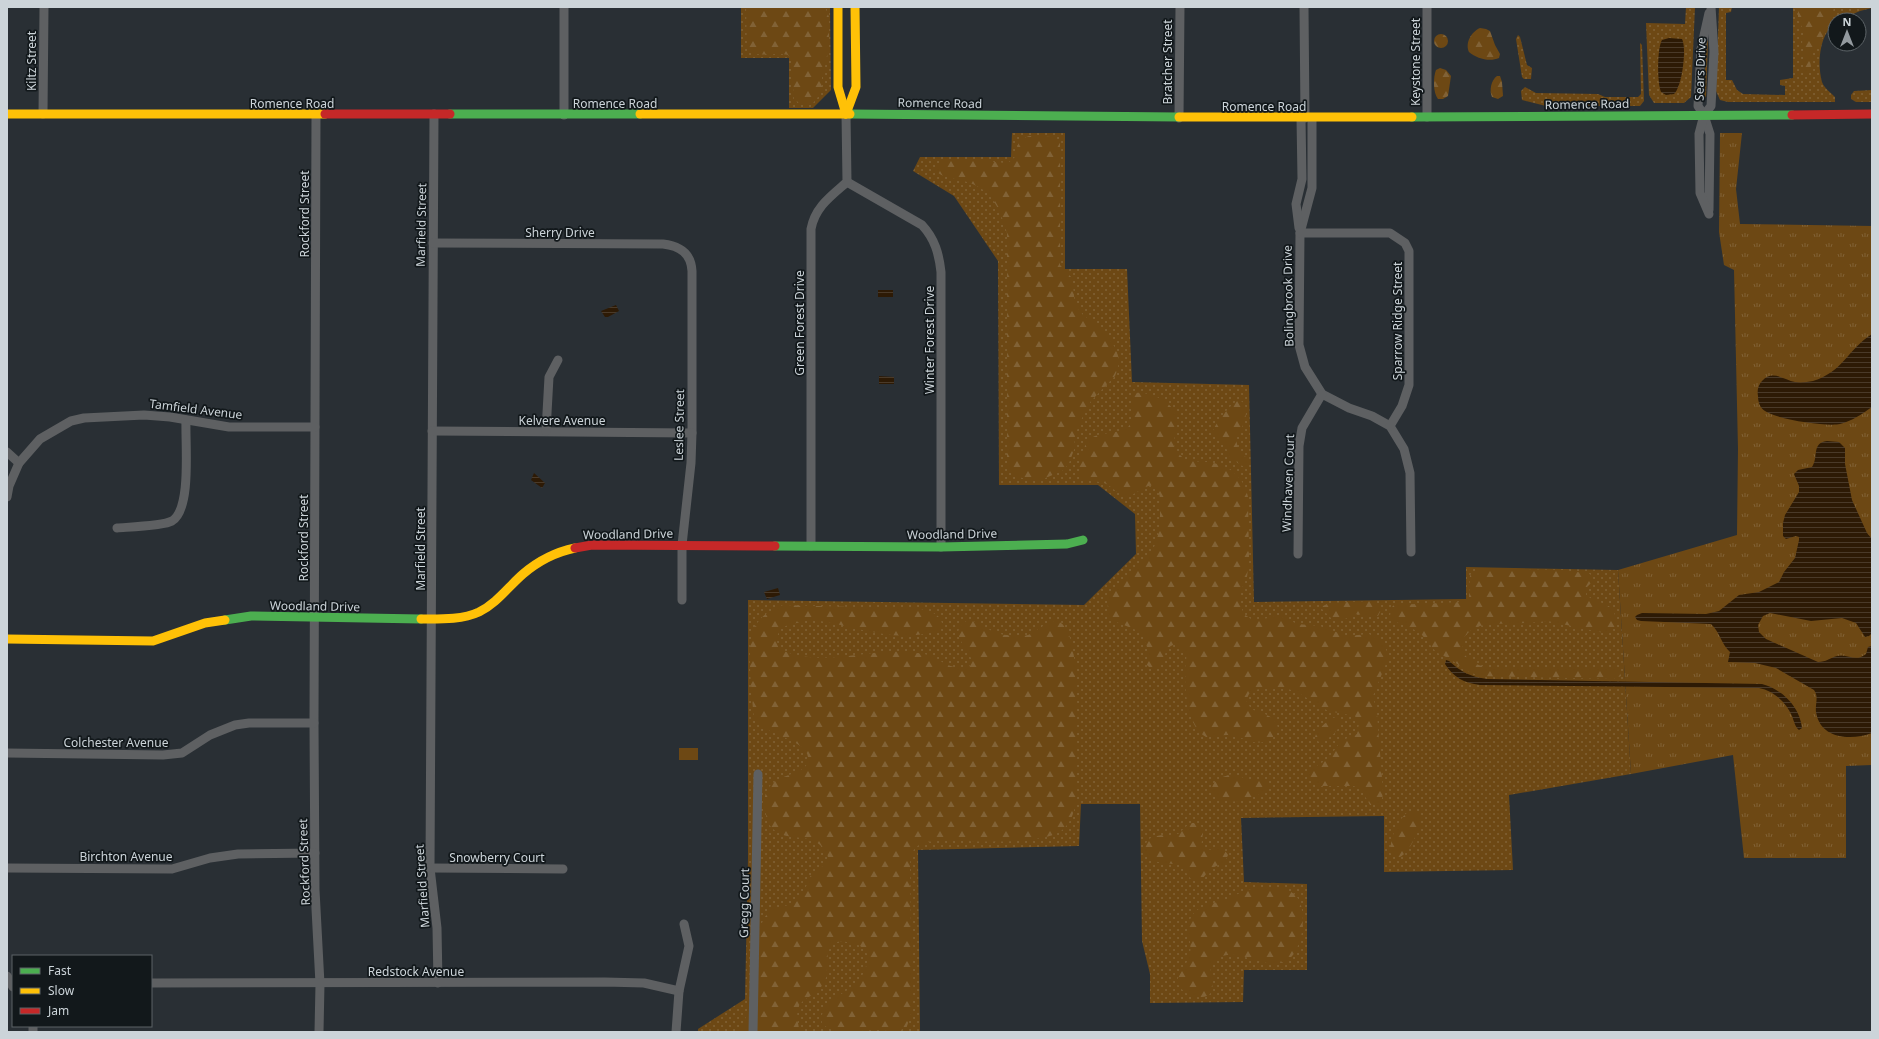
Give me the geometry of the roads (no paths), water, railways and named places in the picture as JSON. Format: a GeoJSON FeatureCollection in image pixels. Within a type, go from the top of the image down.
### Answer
{"type":"FeatureCollection","features":[{"type":"Feature","properties":{"kind":"street","name":"Kiltz Street"},"geometry":{"type":"LineString","coordinates":[[43,114],[44,7]]}},
{"type":"Feature","properties":{"kind":"street"},"geometry":{"type":"LineString","coordinates":[[564,7],[564,115]]}},
{"type":"Feature","properties":{"kind":"street"},"geometry":{"type":"LineString","coordinates":[[838,7],[838,87],[846,114],[847,182]]}},
{"type":"Feature","properties":{"kind":"street"},"geometry":{"type":"LineString","coordinates":[[846,114],[856,87],[855,7]]}},
{"type":"Feature","properties":{"kind":"street","name":"Bratcher Street"},"geometry":{"type":"LineString","coordinates":[[1179,118],[1180,7]]}},
{"type":"Feature","properties":{"kind":"street","name":"Bolingbrook Drive"},"geometry":{"type":"LineString","coordinates":[[1304,7],[1306,118],[1312,188],[1300,233],[1299,345],[1305,367],[1322,394]]}},
{"type":"Feature","properties":{"kind":"street","name":"Keystone Street"},"geometry":{"type":"LineString","coordinates":[[1427,7],[1427,117]]}},
{"type":"Feature","properties":{"kind":"street","name":"Sears Drive"},"geometry":{"type":"LineString","coordinates":[[1710,7],[1714,43],[1711,106],[1704,115],[1698,106],[1701,49],[1710,7]]}},
{"type":"Feature","properties":{"kind":"street","name":"Romence Road"},"geometry":{"type":"LineString","coordinates":[[7,114],[846,114],[1179,118],[1872,114]]}},
{"type":"Feature","properties":{"kind":"street","name":"Marfield Street"},"geometry":{"type":"LineString","coordinates":[[434,114],[430,868],[437,928],[438,983]]}},
{"type":"Feature","properties":{"kind":"street","name":"Rockford Street"},"geometry":{"type":"LineString","coordinates":[[316,115],[314,723],[315,853],[320,984],[319,1032]]}},
{"type":"Feature","properties":{"kind":"street"},"geometry":{"type":"LineString","coordinates":[[1704,115],[1710,134],[1708,214],[1700,193],[1699,134],[1704,115]]}},
{"type":"Feature","properties":{"kind":"street","name":"Green Forest Drive"},"geometry":{"type":"LineString","coordinates":[[811,546],[811,229],[814,216],[826,200],[847,182]]}},
{"type":"Feature","properties":{"kind":"street","name":"Winter Forest Drive"},"geometry":{"type":"LineString","coordinates":[[847,182],[922,225],[931,236],[939,255],[941,272],[941,547]]}},
{"type":"Feature","properties":{"kind":"street","name":"Sparrow Ridge Street"},"geometry":{"type":"LineString","coordinates":[[1300,233],[1390,233],[1405,242],[1410,251],[1409,385],[1402,406],[1390,426]]}},
{"type":"Feature","properties":{"kind":"street","name":"Sherry Drive"},"geometry":{"type":"LineString","coordinates":[[433,243],[663,244],[678,247],[684,251]]}},
{"type":"Feature","properties":{"kind":"street","name":"Leslee Street"},"geometry":{"type":"LineString","coordinates":[[682,600],[682,545],[691,463],[692,433],[692,271],[690,260],[684,251]]}},
{"type":"Feature","properties":{"kind":"street"},"geometry":{"type":"LineString","coordinates":[[546,431],[549,377],[558,360]]}},
{"type":"Feature","properties":{"kind":"street"},"geometry":{"type":"LineString","coordinates":[[1322,394],[1372,416],[1390,426],[1404,449],[1410,473],[1411,552]]}},
{"type":"Feature","properties":{"kind":"street","name":"Windhaven Court"},"geometry":{"type":"LineString","coordinates":[[1298,554],[1300,440],[1302,428],[1322,394]]}},
{"type":"Feature","properties":{"kind":"street","name":"Tamfield Avenue"},"geometry":{"type":"LineString","coordinates":[[7,497],[12,480],[20,464],[40,439],[71,421],[98,416],[144,415],[170,417],[229,427],[315,427]]}},
{"type":"Feature","properties":{"kind":"street"},"geometry":{"type":"LineString","coordinates":[[117,528],[171,521],[181,511],[185,493],[186,420]]}},
{"type":"Feature","properties":{"kind":"street","name":"Kelvere Avenue"},"geometry":{"type":"LineString","coordinates":[[432,431],[692,433]]}},
{"type":"Feature","properties":{"kind":"street"},"geometry":{"type":"LineString","coordinates":[[7,452],[20,464]]}},
{"type":"Feature","properties":{"kind":"street","name":"Woodland Drive"},"geometry":{"type":"LineString","coordinates":[[7,639],[153,641],[205,623],[236,617],[251,616],[432,619],[468,616],[479,612],[501,597],[523,574],[537,564],[562,551],[577,547],[610,544],[941,547],[1067,544],[1083,540]]}},
{"type":"Feature","properties":{"kind":"street","name":"Colchester Avenue"},"geometry":{"type":"LineString","coordinates":[[7,753],[163,755],[182,752],[210,735],[235,725],[249,723],[314,723]]}},
{"type":"Feature","properties":{"kind":"street","name":"Gregg Court"},"geometry":{"type":"LineString","coordinates":[[753,1032],[758,774]]}},
{"type":"Feature","properties":{"kind":"street","name":"Birchton Avenue"},"geometry":{"type":"LineString","coordinates":[[7,868],[172,868],[210,858],[238,854],[315,853]]}},
{"type":"Feature","properties":{"kind":"street","name":"Snowberry Court"},"geometry":{"type":"LineString","coordinates":[[430,868],[563,869]]}},
{"type":"Feature","properties":{"kind":"street"},"geometry":{"type":"LineString","coordinates":[[676,1032],[679,991],[689,946],[684,924]]}},
{"type":"Feature","properties":{"kind":"street"},"geometry":{"type":"LineString","coordinates":[[7,976],[12,985]]}},
{"type":"Feature","properties":{"kind":"street","name":"Redstock Avenue"},"geometry":{"type":"LineString","coordinates":[[152,982],[320,984],[636,983],[679,991]]}}]}
